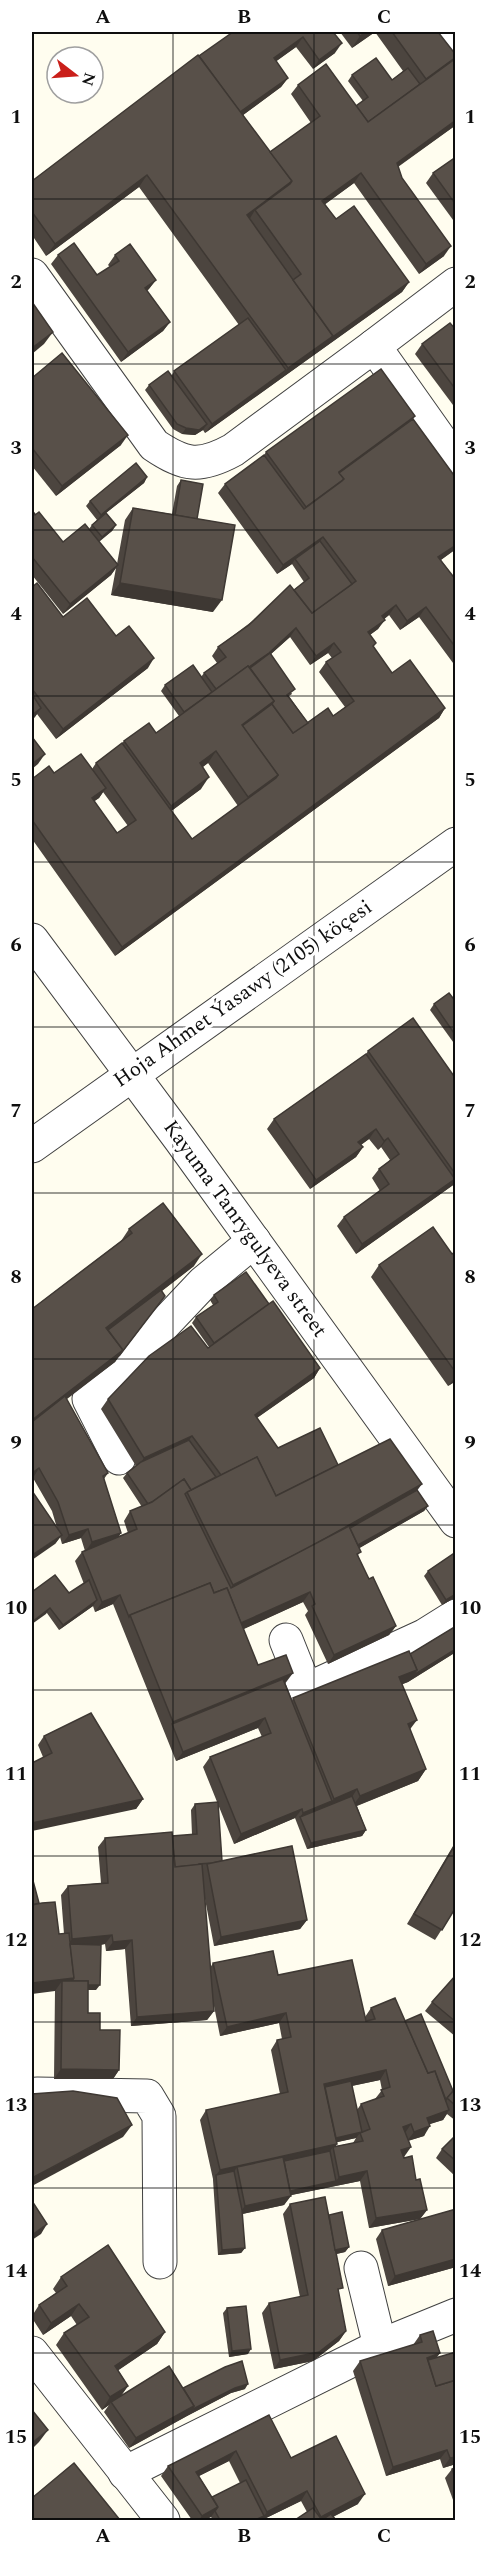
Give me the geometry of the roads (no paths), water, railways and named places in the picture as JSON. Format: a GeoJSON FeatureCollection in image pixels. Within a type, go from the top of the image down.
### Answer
{"type":"FeatureCollection","features":[{"type":"Feature","properties":{"kind":"street"},"geometry":{"type":"LineString","coordinates":[[448,32],[456,41]]}},
{"type":"Feature","properties":{"kind":"street"},"geometry":{"type":"LineString","coordinates":[[32,275],[154,445],[173,458],[193,463],[213,461],[233,450],[456,284]]}},
{"type":"Feature","properties":{"kind":"street"},"geometry":{"type":"LineString","coordinates":[[374,346],[456,462]]}},
{"type":"Feature","properties":{"kind":"street","name":"Hoja Ahmet Ýasawy (2105) köçesi"},"geometry":{"type":"LineString","coordinates":[[32,1146],[131,1073],[456,843]]}},
{"type":"Feature","properties":{"kind":"street","name":"Kayuma Tanrygulyeva street"},"geometry":{"type":"LineString","coordinates":[[32,940],[254,1241],[456,1521]]}},
{"type":"Feature","properties":{"kind":"street"},"geometry":{"type":"LineString","coordinates":[[119,1458],[89,1399],[116,1376],[202,1283],[254,1241]]}},
{"type":"Feature","properties":{"kind":"street"},"geometry":{"type":"LineString","coordinates":[[286,1640],[306,1690],[424,1636],[456,1616]]}},
{"type":"Feature","properties":{"kind":"street"},"geometry":{"type":"LineString","coordinates":[[32,2096],[37,2094],[147,2096],[159,2116],[160,2262]]}},
{"type":"Feature","properties":{"kind":"street"},"geometry":{"type":"LineString","coordinates":[[361,2268],[380,2346]]}},
{"type":"Feature","properties":{"kind":"street"},"geometry":{"type":"LineString","coordinates":[[125,2473],[380,2346],[456,2315]]}},
{"type":"Feature","properties":{"kind":"street"},"geometry":{"type":"LineString","coordinates":[[32,2353],[163,2520]]}}]}
